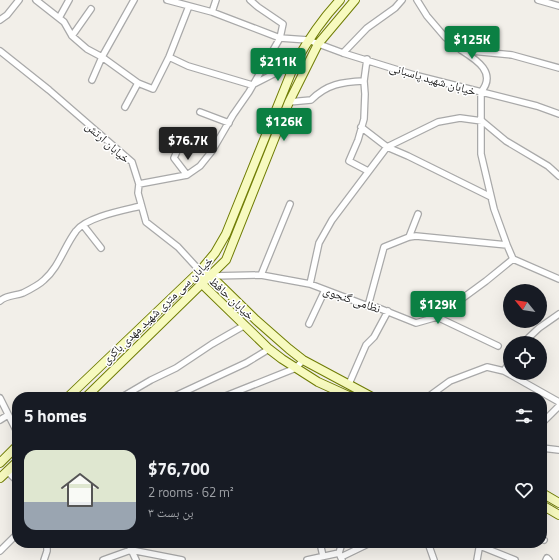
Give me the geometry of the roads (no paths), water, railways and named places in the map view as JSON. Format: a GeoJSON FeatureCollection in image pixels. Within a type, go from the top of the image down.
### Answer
{"type":"FeatureCollection","features":[{"type":"Feature","properties":{"kind":"main road","name":"خیابان سی متری شهید مهدی باکری"},"geometry":{"type":"LineString","coordinates":[[73,392],[200,271],[215,253],[226,234],[295,63],[308,40],[339,0]]}},
{"type":"Feature","properties":{"kind":"main road","name":"خیابان سی متری شهید مهدی باکری"},"geometry":{"type":"LineString","coordinates":[[91,392],[226,260],[289,102],[318,44],[355,0]]}},
{"type":"Feature","properties":{"kind":"main road","name":"خیابان حافظ"},"geometry":{"type":"LineString","coordinates":[[200,271],[211,276],[256,320],[303,360],[363,392]]}},
{"type":"Feature","properties":{"kind":"main road","name":"خیابان حافظ"},"geometry":{"type":"LineString","coordinates":[[200,271],[202,284],[246,325],[269,349],[318,382],[339,392]]}},
{"type":"Feature","properties":{"kind":"main road"},"geometry":{"type":"LineString","coordinates":[[0,463],[12,451]]}},
{"type":"Feature","properties":{"kind":"main road"},"geometry":{"type":"LineString","coordinates":[[0,478],[12,466]]}},
{"type":"Feature","properties":{"kind":"main road"},"geometry":{"type":"LineString","coordinates":[[547,495],[559,503]]}},
{"type":"Feature","properties":{"kind":"main road"},"geometry":{"type":"LineString","coordinates":[[547,508],[559,515]]}},
{"type":"Feature","properties":{"kind":"street"},"geometry":{"type":"LineString","coordinates":[[0,20],[7,15],[19,0]]}},
{"type":"Feature","properties":{"kind":"street"},"geometry":{"type":"LineString","coordinates":[[36,0],[64,22],[72,36],[87,50],[102,57],[138,83],[153,89],[169,57],[189,6]]}},
{"type":"Feature","properties":{"kind":"street"},"geometry":{"type":"LineString","coordinates":[[59,18],[69,0]]}},
{"type":"Feature","properties":{"kind":"street"},"geometry":{"type":"LineString","coordinates":[[92,80],[102,57],[134,0]]}},
{"type":"Feature","properties":{"kind":"street","name":"خیابان شهید پاسبانی"},"geometry":{"type":"LineString","coordinates":[[167,0],[212,12],[280,38],[308,40],[343,53],[367,59],[414,75],[537,106],[559,114]]}},
{"type":"Feature","properties":{"kind":"street"},"geometry":{"type":"LineString","coordinates":[[212,12],[216,0]]}},
{"type":"Feature","properties":{"kind":"street"},"geometry":{"type":"LineString","coordinates":[[139,184],[187,175],[200,166],[212,151],[249,92],[280,38],[283,24],[250,0]]}},
{"type":"Feature","properties":{"kind":"street"},"geometry":{"type":"LineString","coordinates":[[343,53],[367,28],[395,8],[402,0]]}},
{"type":"Feature","properties":{"kind":"street"},"geometry":{"type":"LineString","coordinates":[[417,0],[427,16],[445,37],[481,64],[487,74],[486,86],[481,92],[481,154],[491,197],[513,259],[559,278]]}},
{"type":"Feature","properties":{"kind":"street"},"geometry":{"type":"LineString","coordinates":[[538,0],[559,6]]}},
{"type":"Feature","properties":{"kind":"street"},"geometry":{"type":"LineString","coordinates":[[72,36],[91,9]]}},
{"type":"Feature","properties":{"kind":"street"},"geometry":{"type":"LineString","coordinates":[[461,50],[512,55],[559,68]]}},
{"type":"Feature","properties":{"kind":"street","name":"خیابان ارتش"},"geometry":{"type":"LineString","coordinates":[[0,51],[49,90],[132,162],[139,184],[138,193],[146,222],[178,247],[200,271]]}},
{"type":"Feature","properties":{"kind":"street"},"geometry":{"type":"LineString","coordinates":[[169,57],[188,66],[252,85],[295,63]]}},
{"type":"Feature","properties":{"kind":"street"},"geometry":{"type":"LineString","coordinates":[[367,59],[364,81],[366,94],[364,119],[358,140],[348,161],[368,171]]}},
{"type":"Feature","properties":{"kind":"street"},"geometry":{"type":"LineString","coordinates":[[289,102],[311,100],[318,93],[333,85],[343,82],[364,81]]}},
{"type":"Feature","properties":{"kind":"street"},"geometry":{"type":"LineString","coordinates":[[125,106],[138,83]]}},
{"type":"Feature","properties":{"kind":"street"},"geometry":{"type":"LineString","coordinates":[[200,112],[229,123]]}},
{"type":"Feature","properties":{"kind":"street"},"geometry":{"type":"LineString","coordinates":[[310,284],[319,243],[332,220],[368,171],[387,147],[438,122],[460,118],[482,121],[506,141],[548,166],[559,176]]}},
{"type":"Feature","properties":{"kind":"street"},"geometry":{"type":"LineString","coordinates":[[361,127],[387,147],[491,197]]}},
{"type":"Feature","properties":{"kind":"street"},"geometry":{"type":"LineString","coordinates":[[192,133],[217,142]]}},
{"type":"Feature","properties":{"kind":"street"},"geometry":{"type":"LineString","coordinates":[[178,149],[174,158],[187,175]]}},
{"type":"Feature","properties":{"kind":"street"},"geometry":{"type":"LineString","coordinates":[[261,275],[290,204]]}},
{"type":"Feature","properties":{"kind":"street"},"geometry":{"type":"LineString","coordinates":[[0,301],[4,298],[24,292],[44,280],[58,264],[76,230],[83,225],[104,214],[141,206]]}},
{"type":"Feature","properties":{"kind":"street"},"geometry":{"type":"LineString","coordinates":[[409,237],[418,214]]}},
{"type":"Feature","properties":{"kind":"street"},"geometry":{"type":"LineString","coordinates":[[83,225],[101,248]]}},
{"type":"Feature","properties":{"kind":"street"},"geometry":{"type":"LineString","coordinates":[[368,306],[384,247],[409,237],[416,236],[507,245]]}},
{"type":"Feature","properties":{"kind":"street","name":"نظامی گنجوی"},"geometry":{"type":"LineString","coordinates":[[211,276],[261,275],[310,284],[368,306],[388,311],[416,323],[437,316],[486,281],[513,259]]}},
{"type":"Feature","properties":{"kind":"street"},"geometry":{"type":"LineString","coordinates":[[309,324],[325,290]]}},
{"type":"Feature","properties":{"kind":"street"},"geometry":{"type":"LineString","coordinates":[[349,384],[366,345],[374,337],[388,311]]}},
{"type":"Feature","properties":{"kind":"street"},"geometry":{"type":"LineString","coordinates":[[547,323],[559,314]]}},
{"type":"Feature","properties":{"kind":"street"},"geometry":{"type":"LineString","coordinates":[[437,316],[498,346]]}},
{"type":"Feature","properties":{"kind":"street"},"geometry":{"type":"LineString","coordinates":[[131,392],[176,368],[212,344],[246,325]]}},
{"type":"Feature","properties":{"kind":"street"},"geometry":{"type":"LineString","coordinates":[[530,336],[539,328]]}},
{"type":"Feature","properties":{"kind":"street"},"geometry":{"type":"LineString","coordinates":[[184,392],[246,363],[269,349]]}},
{"type":"Feature","properties":{"kind":"street"},"geometry":{"type":"LineString","coordinates":[[236,392],[296,368],[303,360]]}},
{"type":"Feature","properties":{"kind":"street"},"geometry":{"type":"LineString","coordinates":[[435,392],[450,381],[487,367],[503,371]]}},
{"type":"Feature","properties":{"kind":"street"},"geometry":{"type":"LineString","coordinates":[[520,380],[541,392]]}},
{"type":"Feature","properties":{"kind":"street"},"geometry":{"type":"LineString","coordinates":[[547,395],[559,402]]}},
{"type":"Feature","properties":{"kind":"street"},"geometry":{"type":"LineString","coordinates":[[0,398],[12,423]]}},
{"type":"Feature","properties":{"kind":"street"},"geometry":{"type":"LineString","coordinates":[[547,418],[559,406]]}},
{"type":"Feature","properties":{"kind":"street"},"geometry":{"type":"LineString","coordinates":[[0,420],[8,415]]}},
{"type":"Feature","properties":{"kind":"street"},"geometry":{"type":"LineString","coordinates":[[547,449],[559,450]]}},
{"type":"Feature","properties":{"kind":"street"},"geometry":{"type":"LineString","coordinates":[[7,471],[12,476]]}},
{"type":"Feature","properties":{"kind":"street"},"geometry":{"type":"LineString","coordinates":[[0,551],[12,539]]}},
{"type":"Feature","properties":{"kind":"street"},"geometry":{"type":"LineString","coordinates":[[44,560],[47,548]]}},
{"type":"Feature","properties":{"kind":"street"},"geometry":{"type":"LineString","coordinates":[[321,548],[323,556]]}},
{"type":"Feature","properties":{"kind":"street"},"geometry":{"type":"LineString","coordinates":[[307,560],[323,556],[341,557],[360,548]]}},
{"type":"Feature","properties":{"kind":"street"},"geometry":{"type":"LineString","coordinates":[[430,548],[434,560]]}},
{"type":"Feature","properties":{"kind":"street"},"geometry":{"type":"LineString","coordinates":[[477,560],[479,548]]}},
{"type":"Feature","properties":{"kind":"street"},"geometry":{"type":"LineString","coordinates":[[489,548],[515,560]]}},
{"type":"Feature","properties":{"kind":"street"},"geometry":{"type":"LineString","coordinates":[[104,560],[131,550],[182,560]]}},
{"type":"Feature","properties":{"kind":"street"},"geometry":{"type":"LineString","coordinates":[[131,550],[136,560]]}}]}
